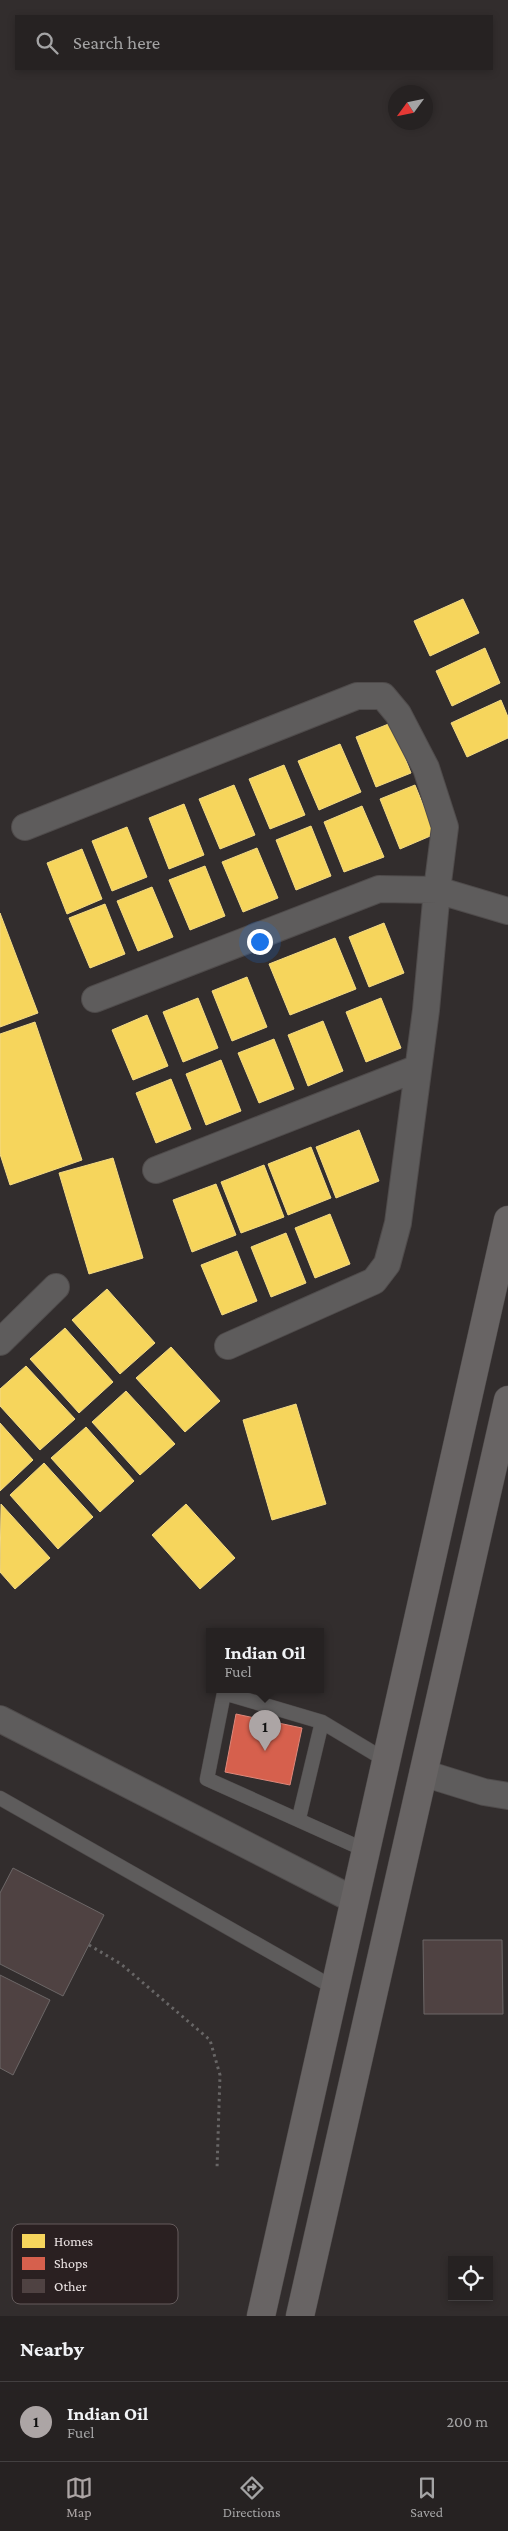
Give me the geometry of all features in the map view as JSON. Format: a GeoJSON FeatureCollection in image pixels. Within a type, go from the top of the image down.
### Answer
{"type":"FeatureCollection","features":[{"type":"Feature","properties":{"kind":"main road"},"geometry":{"type":"LineString","coordinates":[[261,2316],[508,1220]]}},
{"type":"Feature","properties":{"kind":"main road"},"geometry":{"type":"LineString","coordinates":[[300,2316],[508,1400]]}},
{"type":"Feature","properties":{"kind":"street"},"geometry":{"type":"LineString","coordinates":[[25,827],[357,696],[383,696],[398,714],[426,768],[445,827],[418,1068],[398,1223],[387,1264],[374,1281],[228,1346]]}},
{"type":"Feature","properties":{"kind":"street"},"geometry":{"type":"LineString","coordinates":[[95,999],[379,889],[437,890],[508,911]]}},
{"type":"Feature","properties":{"kind":"street"},"geometry":{"type":"LineString","coordinates":[[156,1170],[418,1068]]}},
{"type":"Feature","properties":{"kind":"street"},"geometry":{"type":"LineString","coordinates":[[0,1342],[56,1286]]}},
{"type":"Feature","properties":{"kind":"street"},"geometry":{"type":"LineString","coordinates":[[0,1719],[354,1900]]}},
{"type":"Feature","properties":{"kind":"street"},"geometry":{"type":"LineString","coordinates":[[423,1773],[484,1792],[508,1796]]}},
{"type":"Feature","properties":{"kind":"lane"},"geometry":{"type":"LineString","coordinates":[[365,1850],[299,1818],[207,1779],[224,1693],[322,1722],[387,1761]]}},
{"type":"Feature","properties":{"kind":"lane"},"geometry":{"type":"LineString","coordinates":[[299,1818],[322,1722]]}},
{"type":"Feature","properties":{"kind":"lane"},"geometry":{"type":"LineString","coordinates":[[0,1798],[336,1989]]}},
{"type":"Feature","properties":{"kind":"path"},"geometry":{"type":"LineString","coordinates":[[89,1945],[121,1964],[210,2040],[220,2075],[217,2169]]}},
{"type":"Feature","properties":{"kind":"building: Homes"},"geometry":{"type":"Polygon","coordinates":[[[463,599],[479,633],[430,656],[414,621],[463,599]]]}},
{"type":"Feature","properties":{"kind":"building: Homes"},"geometry":{"type":"Polygon","coordinates":[[[485,648],[500,683],[452,706],[436,671],[485,648]]]}},
{"type":"Feature","properties":{"kind":"building: Homes"},"geometry":{"type":"Polygon","coordinates":[[[501,700],[508,717],[508,738],[467,757],[451,723],[501,700]]]}},
{"type":"Feature","properties":{"kind":"building: Homes"},"geometry":{"type":"Polygon","coordinates":[[[391,723],[411,773],[376,787],[356,737],[391,723]]]}},
{"type":"Feature","properties":{"kind":"building: Homes"},"geometry":{"type":"Polygon","coordinates":[[[340,744],[361,792],[319,810],[298,761],[340,744]]]}},
{"type":"Feature","properties":{"kind":"building: Homes"},"geometry":{"type":"Polygon","coordinates":[[[284,765],[305,815],[270,829],[249,779],[284,765]]]}},
{"type":"Feature","properties":{"kind":"building: Homes"},"geometry":{"type":"Polygon","coordinates":[[[234,785],[255,835],[220,849],[199,799],[234,785]]]}},
{"type":"Feature","properties":{"kind":"building: Homes"},"geometry":{"type":"Polygon","coordinates":[[[415,785],[435,834],[400,849],[380,799],[415,785]]]}},
{"type":"Feature","properties":{"kind":"building: Homes"},"geometry":{"type":"Polygon","coordinates":[[[184,804],[204,855],[169,869],[149,818],[184,804]]]}},
{"type":"Feature","properties":{"kind":"building: Homes"},"geometry":{"type":"Polygon","coordinates":[[[362,806],[384,857],[344,872],[324,822],[362,806]]]}},
{"type":"Feature","properties":{"kind":"building: Homes"},"geometry":{"type":"Polygon","coordinates":[[[311,826],[331,876],[296,890],[276,840],[311,826]]]}},
{"type":"Feature","properties":{"kind":"building: Homes"},"geometry":{"type":"Polygon","coordinates":[[[127,827],[147,877],[112,891],[92,841],[127,827]]]}},
{"type":"Feature","properties":{"kind":"building: Homes"},"geometry":{"type":"Polygon","coordinates":[[[257,848],[278,898],[243,912],[222,862],[257,848]]]}},
{"type":"Feature","properties":{"kind":"building: Homes"},"geometry":{"type":"Polygon","coordinates":[[[82,849],[102,899],[67,914],[47,863],[82,849]]]}},
{"type":"Feature","properties":{"kind":"building: Homes"},"geometry":{"type":"Polygon","coordinates":[[[205,866],[225,916],[190,930],[169,880],[205,866]]]}},
{"type":"Feature","properties":{"kind":"building: Homes"},"geometry":{"type":"Polygon","coordinates":[[[152,887],[173,937],[138,951],[117,901],[152,887]]]}},
{"type":"Feature","properties":{"kind":"building: Homes"},"geometry":{"type":"Polygon","coordinates":[[[105,904],[125,954],[90,968],[69,918],[105,904]]]}},
{"type":"Feature","properties":{"kind":"building: Homes"},"geometry":{"type":"Polygon","coordinates":[[[0,913],[38,1013],[0,1027],[0,913]]]}},
{"type":"Feature","properties":{"kind":"building: Homes"},"geometry":{"type":"Polygon","coordinates":[[[384,923],[404,973],[369,987],[349,937],[384,923]]]}},
{"type":"Feature","properties":{"kind":"building: Homes"},"geometry":{"type":"Polygon","coordinates":[[[335,938],[356,989],[290,1015],[269,964],[335,938]]]}},
{"type":"Feature","properties":{"kind":"building: Homes"},"geometry":{"type":"Polygon","coordinates":[[[247,977],[267,1027],[232,1041],[212,991],[247,977]]]}},
{"type":"Feature","properties":{"kind":"building: Homes"},"geometry":{"type":"Polygon","coordinates":[[[198,998],[218,1048],[183,1062],[163,1012],[198,998]]]}},
{"type":"Feature","properties":{"kind":"building: Homes"},"geometry":{"type":"Polygon","coordinates":[[[381,998],[401,1048],[366,1062],[346,1012],[381,998]]]}},
{"type":"Feature","properties":{"kind":"building: Homes"},"geometry":{"type":"Polygon","coordinates":[[[147,1015],[168,1066],[133,1080],[112,1030],[147,1015]]]}},
{"type":"Feature","properties":{"kind":"building: Homes"},"geometry":{"type":"Polygon","coordinates":[[[323,1021],[343,1071],[308,1086],[288,1035],[323,1021]]]}},
{"type":"Feature","properties":{"kind":"building: Homes"},"geometry":{"type":"Polygon","coordinates":[[[35,1022],[82,1160],[10,1185],[0,1154],[0,1034],[35,1022]]]}},
{"type":"Feature","properties":{"kind":"building: Homes"},"geometry":{"type":"Polygon","coordinates":[[[274,1039],[294,1089],[259,1103],[238,1053],[274,1039]]]}},
{"type":"Feature","properties":{"kind":"building: Homes"},"geometry":{"type":"Polygon","coordinates":[[[221,1060],[241,1111],[206,1125],[186,1074],[221,1060]]]}},
{"type":"Feature","properties":{"kind":"building: Homes"},"geometry":{"type":"Polygon","coordinates":[[[171,1079],[191,1129],[156,1143],[136,1093],[171,1079]]]}},
{"type":"Feature","properties":{"kind":"building: Homes"},"geometry":{"type":"Polygon","coordinates":[[[359,1130],[379,1181],[336,1198],[316,1147],[359,1130]]]}},
{"type":"Feature","properties":{"kind":"building: Homes"},"geometry":{"type":"Polygon","coordinates":[[[311,1147],[331,1198],[288,1215],[268,1164],[311,1147]]]}},
{"type":"Feature","properties":{"kind":"building: Homes"},"geometry":{"type":"Polygon","coordinates":[[[113,1158],[143,1258],[89,1274],[59,1173],[113,1158]]]}},
{"type":"Feature","properties":{"kind":"building: Homes"},"geometry":{"type":"Polygon","coordinates":[[[264,1165],[284,1217],[241,1233],[221,1182],[264,1165]]]}},
{"type":"Feature","properties":{"kind":"building: Homes"},"geometry":{"type":"Polygon","coordinates":[[[216,1184],[236,1235],[192,1252],[173,1200],[216,1184]]]}},
{"type":"Feature","properties":{"kind":"building: Homes"},"geometry":{"type":"Polygon","coordinates":[[[330,1214],[350,1264],[315,1278],[295,1228],[330,1214]]]}},
{"type":"Feature","properties":{"kind":"building: Homes"},"geometry":{"type":"Polygon","coordinates":[[[286,1233],[306,1283],[271,1297],[251,1247],[286,1233]]]}},
{"type":"Feature","properties":{"kind":"building: Homes"},"geometry":{"type":"Polygon","coordinates":[[[237,1251],[257,1301],[222,1315],[201,1265],[237,1251]]]}},
{"type":"Feature","properties":{"kind":"building: Homes"},"geometry":{"type":"Polygon","coordinates":[[[107,1289],[155,1343],[120,1374],[72,1320],[107,1289]]]}},
{"type":"Feature","properties":{"kind":"building: Homes"},"geometry":{"type":"Polygon","coordinates":[[[65,1328],[113,1382],[79,1413],[30,1359],[65,1328]]]}},
{"type":"Feature","properties":{"kind":"building: Homes"},"geometry":{"type":"Polygon","coordinates":[[[171,1347],[220,1401],[185,1432],[136,1378],[171,1347]]]}},
{"type":"Feature","properties":{"kind":"building: Homes"},"geometry":{"type":"Polygon","coordinates":[[[26,1366],[75,1419],[40,1450],[0,1406],[0,1389],[26,1366]]]}},
{"type":"Feature","properties":{"kind":"building: Homes"},"geometry":{"type":"Polygon","coordinates":[[[126,1391],[175,1444],[140,1475],[92,1422],[126,1391]]]}},
{"type":"Feature","properties":{"kind":"building: Homes"},"geometry":{"type":"Polygon","coordinates":[[[296,1404],[326,1504],[272,1520],[243,1420],[296,1404]]]}},
{"type":"Feature","properties":{"kind":"building: Homes"},"geometry":{"type":"Polygon","coordinates":[[[0,1423],[33,1460],[0,1491],[0,1423]]]}},
{"type":"Feature","properties":{"kind":"building: Homes"},"geometry":{"type":"Polygon","coordinates":[[[86,1427],[134,1481],[100,1512],[51,1458],[86,1427]]]}},
{"type":"Feature","properties":{"kind":"building: Homes"},"geometry":{"type":"Polygon","coordinates":[[[44,1463],[93,1517],[58,1549],[10,1495],[44,1463]]]}},
{"type":"Feature","properties":{"kind":"building: Homes"},"geometry":{"type":"Polygon","coordinates":[[[1,1504],[50,1558],[15,1589],[0,1572],[1,1504]]]}},
{"type":"Feature","properties":{"kind":"building: Homes"},"geometry":{"type":"Polygon","coordinates":[[[186,1504],[235,1558],[200,1589],[152,1535],[186,1504]]]}},
{"type":"Feature","properties":{"kind":"building: Shops"},"geometry":{"type":"Polygon","coordinates":[[[236,1714],[302,1728],[290,1785],[225,1772],[236,1714]]]}},
{"type":"Feature","properties":{"kind":"building: Other"},"geometry":{"type":"Polygon","coordinates":[[[13,1868],[104,1915],[63,1996],[0,1964],[0,1893],[13,1868]]]}},
{"type":"Feature","properties":{"kind":"building: Other"},"geometry":{"type":"Polygon","coordinates":[[[423,1940],[502,1940],[503,2014],[424,2014],[423,1940]]]}},
{"type":"Feature","properties":{"kind":"building: Other"},"geometry":{"type":"Polygon","coordinates":[[[0,1975],[50,2000],[13,2075],[0,2068],[0,1975]]]}},
{"type":"Feature","properties":{"kind":"place","name":"Indian Oil"},"geometry":{"type":"Point","coordinates":[265,1751]}}]}
